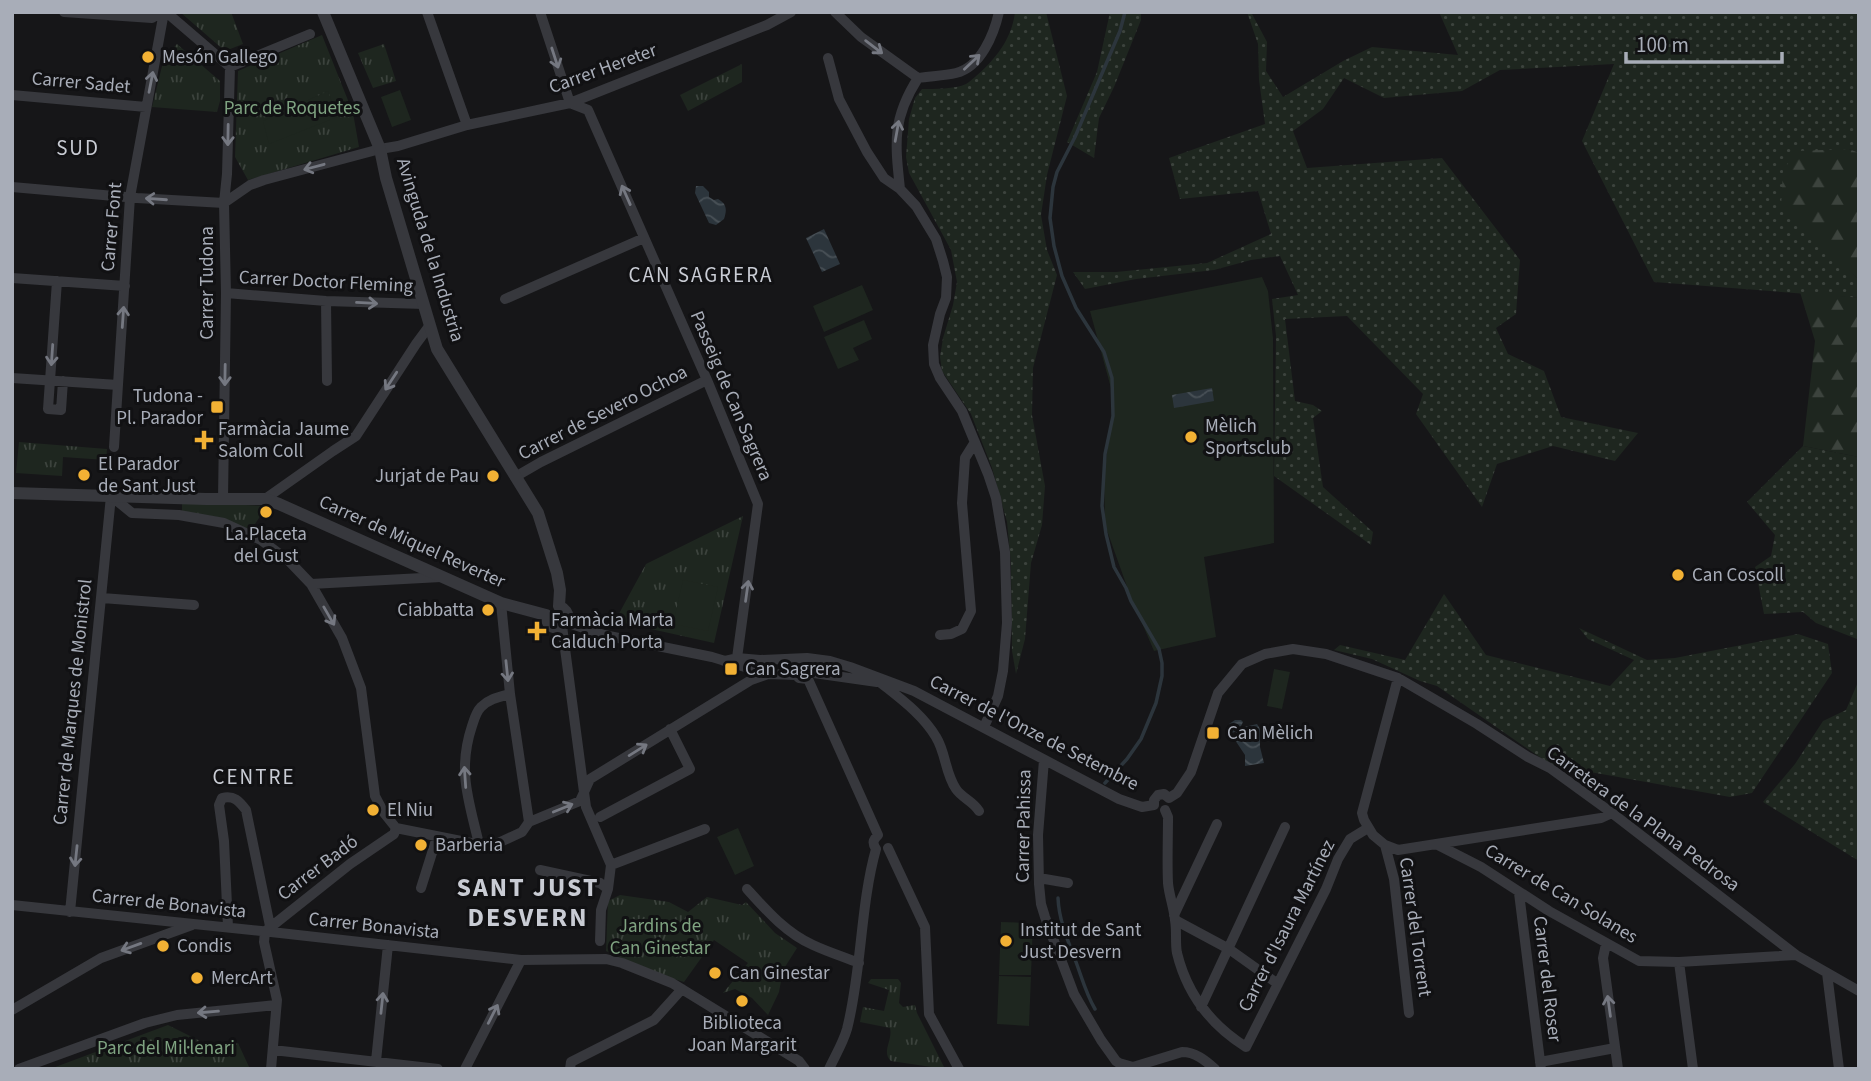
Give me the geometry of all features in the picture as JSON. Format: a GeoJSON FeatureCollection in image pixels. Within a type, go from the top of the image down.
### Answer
{"type":"FeatureCollection","features":[{"type":"Feature","properties":{"kind":"street"},"geometry":{"type":"LineString","coordinates":[[64,12],[152,18],[164,12],[230,67],[310,34]]}},
{"type":"Feature","properties":{"kind":"street","name":"Carrer Font"},"geometry":{"type":"LineString","coordinates":[[114,447],[130,197],[164,12]]}},
{"type":"Feature","properties":{"kind":"street","name":"Avinguda de la Industria"},"geometry":{"type":"LineString","coordinates":[[323,12],[380,149],[437,349],[537,513],[557,573],[561,590],[559,606]]}},
{"type":"Feature","properties":{"kind":"street"},"geometry":{"type":"LineString","coordinates":[[428,12],[467,125]]}},
{"type":"Feature","properties":{"kind":"street"},"geometry":{"type":"LineString","coordinates":[[540,12],[570,103]]}},
{"type":"Feature","properties":{"kind":"street","name":"Carrer Hereter"},"geometry":{"type":"LineString","coordinates":[[224,203],[250,185],[467,125],[570,103],[766,25],[791,12]]}},
{"type":"Feature","properties":{"kind":"street"},"geometry":{"type":"LineString","coordinates":[[835,12],[860,37],[918,78],[959,73],[975,62],[994,32],[999,12]]}},
{"type":"Feature","properties":{"kind":"street"},"geometry":{"type":"LineString","coordinates":[[828,58],[839,99],[867,152],[884,178],[900,189],[915,206],[936,239],[947,277],[946,298],[932,354],[940,378],[962,411],[996,498],[1005,552],[1007,597],[1003,671],[998,696],[984,727]]}},
{"type":"Feature","properties":{"kind":"street","name":"Carrer Tudona"},"geometry":{"type":"LineString","coordinates":[[223,499],[226,293],[224,203],[230,67]]}},
{"type":"Feature","properties":{"kind":"street"},"geometry":{"type":"LineString","coordinates":[[900,189],[895,141],[905,99],[918,78]]}},
{"type":"Feature","properties":{"kind":"street","name":"Carrer Sadet"},"geometry":{"type":"LineString","coordinates":[[12,94],[146,107]]}},
{"type":"Feature","properties":{"kind":"street","name":"Passeig de Can Sagrera"},"geometry":{"type":"LineString","coordinates":[[570,103],[589,110],[758,504],[737,658]]}},
{"type":"Feature","properties":{"kind":"street"},"geometry":{"type":"LineString","coordinates":[[12,187],[224,203]]}},
{"type":"Feature","properties":{"kind":"street"},"geometry":{"type":"LineString","coordinates":[[505,299],[644,238]]}},
{"type":"Feature","properties":{"kind":"street"},"geometry":{"type":"LineString","coordinates":[[12,278],[125,286]]}},
{"type":"Feature","properties":{"kind":"street"},"geometry":{"type":"LineString","coordinates":[[57,281],[48,409],[61,410],[63,381]]}},
{"type":"Feature","properties":{"kind":"street","name":"Carrer Doctor Fleming"},"geometry":{"type":"LineString","coordinates":[[226,293],[326,301],[424,304]]}},
{"type":"Feature","properties":{"kind":"street"},"geometry":{"type":"LineString","coordinates":[[326,301],[327,381]]}},
{"type":"Feature","properties":{"kind":"street"},"geometry":{"type":"LineString","coordinates":[[12,493],[265,499],[356,436],[430,325]]}},
{"type":"Feature","properties":{"kind":"street"},"geometry":{"type":"LineString","coordinates":[[12,378],[118,385]]}},
{"type":"Feature","properties":{"kind":"street","name":"Carrer de Severo Ochoa"},"geometry":{"type":"LineString","coordinates":[[516,477],[707,380]]}},
{"type":"Feature","properties":{"kind":"street"},"geometry":{"type":"LineString","coordinates":[[940,635],[962,629],[971,611],[961,503],[965,458],[975,442]]}},
{"type":"Feature","properties":{"kind":"street"},"geometry":{"type":"LineString","coordinates":[[111,496],[132,513],[179,515],[224,523],[261,540],[289,561],[311,584],[342,638],[361,688],[375,796],[394,828],[486,846],[496,844],[522,832],[528,822],[580,801],[590,779],[751,680],[768,674]]}},
{"type":"Feature","properties":{"kind":"street","name":"Carrer de Marques de Monistrol"},"geometry":{"type":"LineString","coordinates":[[70,912],[111,496]]}},
{"type":"Feature","properties":{"kind":"street"},"geometry":{"type":"LineString","coordinates":[[172,498],[179,515]]}},
{"type":"Feature","properties":{"kind":"street","name":"Carrer de Miquel Reverter"},"geometry":{"type":"LineString","coordinates":[[265,499],[501,603],[546,615]]}},
{"type":"Feature","properties":{"kind":"street"},"geometry":{"type":"LineString","coordinates":[[311,584],[442,576]]}},
{"type":"Feature","properties":{"kind":"street"},"geometry":{"type":"LineString","coordinates":[[102,598],[194,605]]}},
{"type":"Feature","properties":{"kind":"street"},"geometry":{"type":"LineString","coordinates":[[501,603],[510,694],[528,822]]}},
{"type":"Feature","properties":{"kind":"street"},"geometry":{"type":"LineString","coordinates":[[553,606],[559,606],[565,610],[568,618],[556,628],[546,621],[546,615],[553,606]]}},
{"type":"Feature","properties":{"kind":"street"},"geometry":{"type":"LineString","coordinates":[[564,624],[724,661],[768,674],[796,675],[799,678],[811,676]]}},
{"type":"Feature","properties":{"kind":"street"},"geometry":{"type":"LineString","coordinates":[[564,624],[586,807],[611,865],[608,889],[601,910],[600,941]]}},
{"type":"Feature","properties":{"kind":"street"},"geometry":{"type":"LineString","coordinates":[[1201,1007],[1177,952],[1175,917],[1168,884],[1168,817],[1154,799],[1158,794],[1169,798],[1177,793],[1191,772],[1218,693],[1242,664],[1265,654],[1293,649],[1326,653],[1398,678],[1362,813],[1373,835],[1385,845],[1398,850],[1601,818],[1612,813]]}},
{"type":"Feature","properties":{"kind":"street"},"geometry":{"type":"LineString","coordinates":[[724,661],[737,658],[803,658],[812,661],[815,667],[811,676],[878,835]]}},
{"type":"Feature","properties":{"kind":"street"},"geometry":{"type":"LineString","coordinates":[[796,675],[794,666],[803,658]]}},
{"type":"Feature","properties":{"kind":"street","name":"Carrer de l'Onze de Setembre"},"geometry":{"type":"LineString","coordinates":[[803,658],[830,661],[914,691],[1119,799],[1142,807],[1159,808]]}},
{"type":"Feature","properties":{"kind":"street","name":"Carrer de l'Onze de Setembre"},"geometry":{"type":"LineString","coordinates":[[811,676],[897,685]]}},
{"type":"Feature","properties":{"kind":"street","name":"Carretera de la Plana Pedrosa"},"geometry":{"type":"LineString","coordinates":[[1398,678],[1550,768],[1796,954],[1827,973]]}},
{"type":"Feature","properties":{"kind":"street"},"geometry":{"type":"LineString","coordinates":[[881,683],[910,706],[936,736],[947,772],[957,791],[975,804],[979,811]]}},
{"type":"Feature","properties":{"kind":"street"},"geometry":{"type":"LineString","coordinates":[[479,844],[466,796],[464,763],[470,732],[478,709],[492,698],[510,694]]}},
{"type":"Feature","properties":{"kind":"street"},"geometry":{"type":"LineString","coordinates":[[600,817],[690,769],[670,729]]}},
{"type":"Feature","properties":{"kind":"street","name":"Carrer Pahissa"},"geometry":{"type":"LineString","coordinates":[[1044,760],[1038,835],[1041,904],[1074,994],[1115,1061],[1124,1066],[1137,1066],[1189,1052],[1215,1069]]}},
{"type":"Feature","properties":{"kind":"street"},"geometry":{"type":"LineString","coordinates":[[228,927],[224,841],[219,806],[222,798],[229,796],[237,799],[246,810],[268,929],[264,942],[277,1000],[271,1069]]}},
{"type":"Feature","properties":{"kind":"street"},"geometry":{"type":"LineString","coordinates":[[1175,917],[1217,824]]}},
{"type":"Feature","properties":{"kind":"street","name":"Carrer Badó"},"geometry":{"type":"LineString","coordinates":[[268,929],[394,828]]}},
{"type":"Feature","properties":{"kind":"street"},"geometry":{"type":"LineString","coordinates":[[1201,1007],[1286,828]]}},
{"type":"Feature","properties":{"kind":"street","name":"Carrer d'Isaura Martínez"},"geometry":{"type":"LineString","coordinates":[[1201,1007],[1219,1026],[1246,1047],[1326,889],[1341,853],[1350,839],[1368,828]]}},
{"type":"Feature","properties":{"kind":"street"},"geometry":{"type":"LineString","coordinates":[[611,865],[705,829]]}},
{"type":"Feature","properties":{"kind":"street"},"geometry":{"type":"LineString","coordinates":[[878,835],[887,836],[889,839],[888,848],[925,927],[929,1014],[959,1069]]}},
{"type":"Feature","properties":{"kind":"street"},"geometry":{"type":"LineString","coordinates":[[878,835],[873,844],[876,849],[882,851],[888,848]]}},
{"type":"Feature","properties":{"kind":"street"},"geometry":{"type":"LineString","coordinates":[[421,888],[438,836]]}},
{"type":"Feature","properties":{"kind":"street","name":"Carrer de Can Solanes"},"geometry":{"type":"LineString","coordinates":[[1436,844],[1481,867],[1519,893],[1639,961],[1679,962],[1796,954]]}},
{"type":"Feature","properties":{"kind":"street","name":"Carrer del Torrent"},"geometry":{"type":"LineString","coordinates":[[1385,845],[1394,879],[1409,1013]]}},
{"type":"Feature","properties":{"kind":"street"},"geometry":{"type":"LineString","coordinates":[[829,1069],[846,1032],[859,963],[870,868],[876,849]]}},
{"type":"Feature","properties":{"kind":"street"},"geometry":{"type":"LineString","coordinates":[[540,870],[600,883],[608,889]]}},
{"type":"Feature","properties":{"kind":"street"},"geometry":{"type":"LineString","coordinates":[[1040,878],[1068,883]]}},
{"type":"Feature","properties":{"kind":"street"},"geometry":{"type":"LineString","coordinates":[[747,888],[767,912],[791,932],[813,945],[859,963]]}},
{"type":"Feature","properties":{"kind":"street","name":"Carrer del Roser"},"geometry":{"type":"LineString","coordinates":[[1519,893],[1541,1065]]}},
{"type":"Feature","properties":{"kind":"street"},"geometry":{"type":"LineString","coordinates":[[12,905],[70,912]]}},
{"type":"Feature","properties":{"kind":"street","name":"Carrer de Bonavista"},"geometry":{"type":"LineString","coordinates":[[70,912],[268,929]]}},
{"type":"Feature","properties":{"kind":"street"},"geometry":{"type":"LineString","coordinates":[[1175,917],[1229,949],[1278,984]]}},
{"type":"Feature","properties":{"kind":"street"},"geometry":{"type":"LineString","coordinates":[[12,1010],[101,958],[195,924]]}},
{"type":"Feature","properties":{"kind":"street","name":"Carrer Bonavista"},"geometry":{"type":"LineString","coordinates":[[268,929],[388,946],[521,960],[606,959],[622,963],[682,989]]}},
{"type":"Feature","properties":{"kind":"street"},"geometry":{"type":"LineString","coordinates":[[1606,944],[1603,958],[1618,1069]]}},
{"type":"Feature","properties":{"kind":"street"},"geometry":{"type":"LineString","coordinates":[[376,1061],[388,946]]}},
{"type":"Feature","properties":{"kind":"street"},"geometry":{"type":"LineString","coordinates":[[465,1069],[521,960]]}},
{"type":"Feature","properties":{"kind":"street"},"geometry":{"type":"LineString","coordinates":[[1679,962],[1693,1069]]}},
{"type":"Feature","properties":{"kind":"street"},"geometry":{"type":"LineString","coordinates":[[1827,973],[1859,991]]}},
{"type":"Feature","properties":{"kind":"street"},"geometry":{"type":"LineString","coordinates":[[1827,973],[1839,1069]]}},
{"type":"Feature","properties":{"kind":"street"},"geometry":{"type":"LineString","coordinates":[[570,1065],[654,1020],[682,989],[799,1061],[805,1069]]}},
{"type":"Feature","properties":{"kind":"street"},"geometry":{"type":"LineString","coordinates":[[19,1069],[145,1023],[177,1015],[276,1005]]}},
{"type":"Feature","properties":{"kind":"street"},"geometry":{"type":"LineString","coordinates":[[1101,1040],[1112,1033]]}},
{"type":"Feature","properties":{"kind":"street"},"geometry":{"type":"LineString","coordinates":[[1541,1065],[1615,1048]]}},
{"type":"Feature","properties":{"kind":"street"},"geometry":{"type":"LineString","coordinates":[[273,1050],[438,1069]]}},
{"type":"Feature","properties":{"kind":"green space"},"geometry":{"type":"Polygon","coordinates":[[[180,12],[231,12],[243,44],[225,51],[180,12]]]}},
{"type":"Feature","properties":{"kind":"green space"},"geometry":{"type":"Polygon","coordinates":[[[1015,12],[1046,12],[1067,96],[1047,175],[1041,215],[1047,250],[1057,275],[1033,368],[1032,415],[1045,486],[1042,525],[1031,563],[1025,639],[1016,674],[1012,651],[1011,564],[1007,522],[992,468],[971,414],[942,371],[940,357],[943,338],[957,282],[951,250],[909,173],[906,157],[909,119],[915,98],[922,89],[956,87],[975,77],[1001,48],[1010,31],[1015,12]]]}},
{"type":"Feature","properties":{"kind":"green space"},"geometry":{"type":"Polygon","coordinates":[[[1110,12],[1141,12],[1141,20],[1099,118],[1094,158],[1067,142],[1097,72],[1110,12]]]}},
{"type":"Feature","properties":{"kind":"green space"},"geometry":{"type":"Polygon","coordinates":[[[1247,12],[1251,12],[1267,42],[1266,71],[1283,97],[1372,47],[1458,55],[1439,12],[1859,12],[1859,153],[1849,149],[1834,255],[1859,280],[1859,298],[1654,282],[1582,141],[1614,64],[1500,70],[1462,91],[1384,98],[1344,78],[1323,109],[1293,131],[1307,168],[1442,158],[1520,260],[1516,314],[1496,328],[1508,354],[1544,371],[1561,417],[1638,433],[1615,461],[1553,446],[1497,464],[1482,507],[1416,414],[1423,394],[1347,316],[1285,319],[1295,401],[1313,405],[1322,411],[1313,418],[1323,487],[1373,532],[1371,545],[1274,476],[1276,336],[1272,299],[1298,295],[1280,256],[1251,260],[1214,270],[1136,279],[1085,289],[1073,272],[1116,272],[1207,263],[1271,234],[1258,191],[1180,199],[1169,158],[1265,124],[1259,80],[1258,44],[1247,12]]]}},
{"type":"Feature","properties":{"kind":"green space","name":"Parc de Roquetes"},"geometry":{"type":"Polygon","coordinates":[[[322,35],[353,113],[359,147],[248,180],[235,157],[238,71],[322,35]]]}},
{"type":"Feature","properties":{"kind":"green space"},"geometry":{"type":"Polygon","coordinates":[[[177,44],[220,81],[217,112],[152,107],[164,58],[177,44]]]}},
{"type":"Feature","properties":{"kind":"green space"},"geometry":{"type":"Polygon","coordinates":[[[384,44],[396,81],[373,88],[358,53],[384,44]]]}},
{"type":"Feature","properties":{"kind":"green space"},"geometry":{"type":"Polygon","coordinates":[[[742,64],[742,82],[688,111],[680,95],[742,64]]]}},
{"type":"Feature","properties":{"kind":"green space"},"geometry":{"type":"Polygon","coordinates":[[[400,90],[411,120],[392,127],[381,97],[400,90]]]}},
{"type":"Feature","properties":{"kind":"green space"},"geometry":{"type":"Polygon","coordinates":[[[328,91],[337,117],[269,144],[263,121],[328,91]]]}},
{"type":"Feature","properties":{"kind":"green space"},"geometry":{"type":"Polygon","coordinates":[[[1849,149],[1859,153],[1859,280],[1781,207],[1783,171],[1796,151],[1849,149]]]}},
{"type":"Feature","properties":{"kind":"green space","name":"Mèlich Sportsclub"},"geometry":{"type":"Polygon","coordinates":[[[1262,277],[1268,291],[1273,338],[1274,543],[1204,557],[1216,637],[1154,651],[1105,525],[1104,475],[1114,399],[1090,311],[1262,277]]]}},
{"type":"Feature","properties":{"kind":"green space"},"geometry":{"type":"Polygon","coordinates":[[[862,285],[873,310],[824,332],[813,306],[862,285]]]}},
{"type":"Feature","properties":{"kind":"green space"},"geometry":{"type":"Polygon","coordinates":[[[1800,292],[1859,298],[1859,457],[1803,446],[1815,341],[1800,292]]]}},
{"type":"Feature","properties":{"kind":"green space"},"geometry":{"type":"Polygon","coordinates":[[[864,320],[872,339],[853,348],[859,360],[838,369],[824,337],[864,320]]]}},
{"type":"Feature","properties":{"kind":"green space"},"geometry":{"type":"Polygon","coordinates":[[[19,442],[107,449],[106,460],[63,457],[62,476],[16,473],[19,442]]]}},
{"type":"Feature","properties":{"kind":"green space"},"geometry":{"type":"Polygon","coordinates":[[[1803,446],[1859,457],[1859,861],[1763,802],[1795,764],[1823,721],[1846,710],[1858,682],[1857,639],[1816,623],[1803,612],[1764,614],[1755,567],[1771,556],[1775,535],[1747,502],[1803,446]]]}},
{"type":"Feature","properties":{"kind":"green space"},"geometry":{"type":"Polygon","coordinates":[[[182,502],[267,506],[251,530],[217,517],[182,511],[182,502]]]}},
{"type":"Feature","properties":{"kind":"green space"},"geometry":{"type":"Polygon","coordinates":[[[743,516],[714,643],[615,621],[646,564],[743,516]]]}},
{"type":"Feature","properties":{"kind":"green space"},"geometry":{"type":"Polygon","coordinates":[[[683,580],[718,587],[708,631],[673,624],[683,580]]]}},
{"type":"Feature","properties":{"kind":"green space"},"geometry":{"type":"Polygon","coordinates":[[[1444,594],[1486,655],[1610,686],[1634,660],[1588,639],[1579,628],[1647,660],[1675,658],[1798,634],[1828,644],[1832,673],[1752,793],[1730,797],[1551,765],[1437,686],[1372,659],[1334,650],[1340,645],[1405,660],[1444,594]]]}},
{"type":"Feature","properties":{"kind":"green space"},"geometry":{"type":"Polygon","coordinates":[[[1274,669],[1290,672],[1282,709],[1267,706],[1274,669]]]}},
{"type":"Feature","properties":{"kind":"green space"},"geometry":{"type":"Polygon","coordinates":[[[738,828],[754,866],[735,875],[717,837],[738,828]]]}},
{"type":"Feature","properties":{"kind":"green space","name":"Jardins de Can Ginestar"},"geometry":{"type":"Polygon","coordinates":[[[620,895],[669,902],[688,912],[707,897],[742,905],[746,902],[775,933],[797,948],[783,970],[779,992],[768,1015],[752,998],[735,989],[723,993],[748,963],[714,940],[684,982],[648,971],[606,951],[608,901],[620,895]]]}},
{"type":"Feature","properties":{"kind":"green space"},"geometry":{"type":"Polygon","coordinates":[[[1001,922],[1033,923],[1031,975],[999,975],[1001,922]]]}},
{"type":"Feature","properties":{"kind":"green space"},"geometry":{"type":"Polygon","coordinates":[[[999,976],[1031,977],[1029,1026],[997,1024],[999,976]]]}},
{"type":"Feature","properties":{"kind":"green space"},"geometry":{"type":"Polygon","coordinates":[[[871,979],[898,979],[901,983],[899,1003],[903,1007],[915,1005],[945,1069],[891,1061],[887,1054],[890,1028],[860,1022],[863,1007],[884,1011],[889,990],[868,983],[871,979]]]}},
{"type":"Feature","properties":{"kind":"green space","name":"Parc del Mil·lenari"},"geometry":{"type":"Polygon","coordinates":[[[168,1025],[211,1049],[238,1043],[250,1069],[50,1069],[168,1025]]]}},
{"type":"Feature","properties":{"kind":"water"},"geometry":{"type":"Polygon","coordinates":[[[696,186],[703,186],[709,192],[709,197],[718,199],[725,205],[724,219],[716,225],[709,223],[695,193],[696,186]]]}},
{"type":"Feature","properties":{"kind":"water"},"geometry":{"type":"Polygon","coordinates":[[[824,229],[840,264],[822,272],[806,238],[824,229]]]}},
{"type":"Feature","properties":{"kind":"water"},"geometry":{"type":"Polygon","coordinates":[[[1212,388],[1214,401],[1174,408],[1172,395],[1212,388]]]}},
{"type":"Feature","properties":{"kind":"water"},"geometry":{"type":"Polygon","coordinates":[[[1235,720],[1243,722],[1240,728],[1257,724],[1264,763],[1245,766],[1245,755],[1235,740],[1237,731],[1228,731],[1229,724],[1235,720]]]}},
{"type":"Feature","properties":{"kind":"waterway"},"geometry":{"type":"LineString","coordinates":[[1105,783],[1141,739],[1156,703],[1162,663],[1159,649],[1114,567],[1102,506],[1105,454],[1113,416],[1112,378],[1104,352],[1076,308],[1062,276],[1050,218],[1057,172],[1075,137],[1120,31],[1125,12]]}},
{"type":"Feature","properties":{"kind":"waterway"},"geometry":{"type":"LineString","coordinates":[[1058,898],[1064,931],[1095,1009]]}},
{"type":"Feature","properties":{"kind":"place","name":"Mesón Gallego"},"geometry":{"type":"Point","coordinates":[148,57]}},
{"type":"Feature","properties":{"kind":"place","name":"Tudona - Pl. Parador"},"geometry":{"type":"Point","coordinates":[217,407]}},
{"type":"Feature","properties":{"kind":"place","name":"Mèlich Sportsclub"},"geometry":{"type":"Point","coordinates":[1191,437]}},
{"type":"Feature","properties":{"kind":"place","name":"Farmàcia Jaume Salom Coll"},"geometry":{"type":"Point","coordinates":[204,440]}},
{"type":"Feature","properties":{"kind":"place","name":"El Parador de Sant Just"},"geometry":{"type":"Point","coordinates":[84,475]}},
{"type":"Feature","properties":{"kind":"place","name":"Jurjat de Pau"},"geometry":{"type":"Point","coordinates":[493,476]}},
{"type":"Feature","properties":{"kind":"place","name":"La.Placeta del Gust"},"geometry":{"type":"Point","coordinates":[266,512]}},
{"type":"Feature","properties":{"kind":"place","name":"Can Coscoll"},"geometry":{"type":"Point","coordinates":[1678,575]}},
{"type":"Feature","properties":{"kind":"place","name":"Ciabbatta"},"geometry":{"type":"Point","coordinates":[488,610]}},
{"type":"Feature","properties":{"kind":"place","name":"Farmàcia Marta Calduch Porta"},"geometry":{"type":"Point","coordinates":[537,631]}},
{"type":"Feature","properties":{"kind":"place","name":"Can Sagrera"},"geometry":{"type":"Point","coordinates":[731,669]}},
{"type":"Feature","properties":{"kind":"place","name":"Can Mèlich"},"geometry":{"type":"Point","coordinates":[1213,733]}},
{"type":"Feature","properties":{"kind":"place","name":"El Niu"},"geometry":{"type":"Point","coordinates":[373,810]}},
{"type":"Feature","properties":{"kind":"place","name":"Barberia"},"geometry":{"type":"Point","coordinates":[421,845]}},
{"type":"Feature","properties":{"kind":"place","name":"Institut de Sant Just Desvern"},"geometry":{"type":"Point","coordinates":[1006,941]}},
{"type":"Feature","properties":{"kind":"place","name":"Condis"},"geometry":{"type":"Point","coordinates":[163,946]}},
{"type":"Feature","properties":{"kind":"place","name":"Can Ginestar"},"geometry":{"type":"Point","coordinates":[715,973]}},
{"type":"Feature","properties":{"kind":"place","name":"MercArt"},"geometry":{"type":"Point","coordinates":[197,978]}},
{"type":"Feature","properties":{"kind":"place","name":"Biblioteca Joan Margarit"},"geometry":{"type":"Point","coordinates":[742,1001]}},
{"type":"Feature","properties":{"kind":"district","name":"SUD"},"geometry":{"type":"Point","coordinates":[78,148]}},
{"type":"Feature","properties":{"kind":"district","name":"CAN SAGRERA"},"geometry":{"type":"Point","coordinates":[701,275]}},
{"type":"Feature","properties":{"kind":"district","name":"CENTRE"},"geometry":{"type":"Point","coordinates":[254,777]}},
{"type":"Feature","properties":{"kind":"district","name":"SANT JUST DESVERN"},"geometry":{"type":"Point","coordinates":[528,902]}}]}
